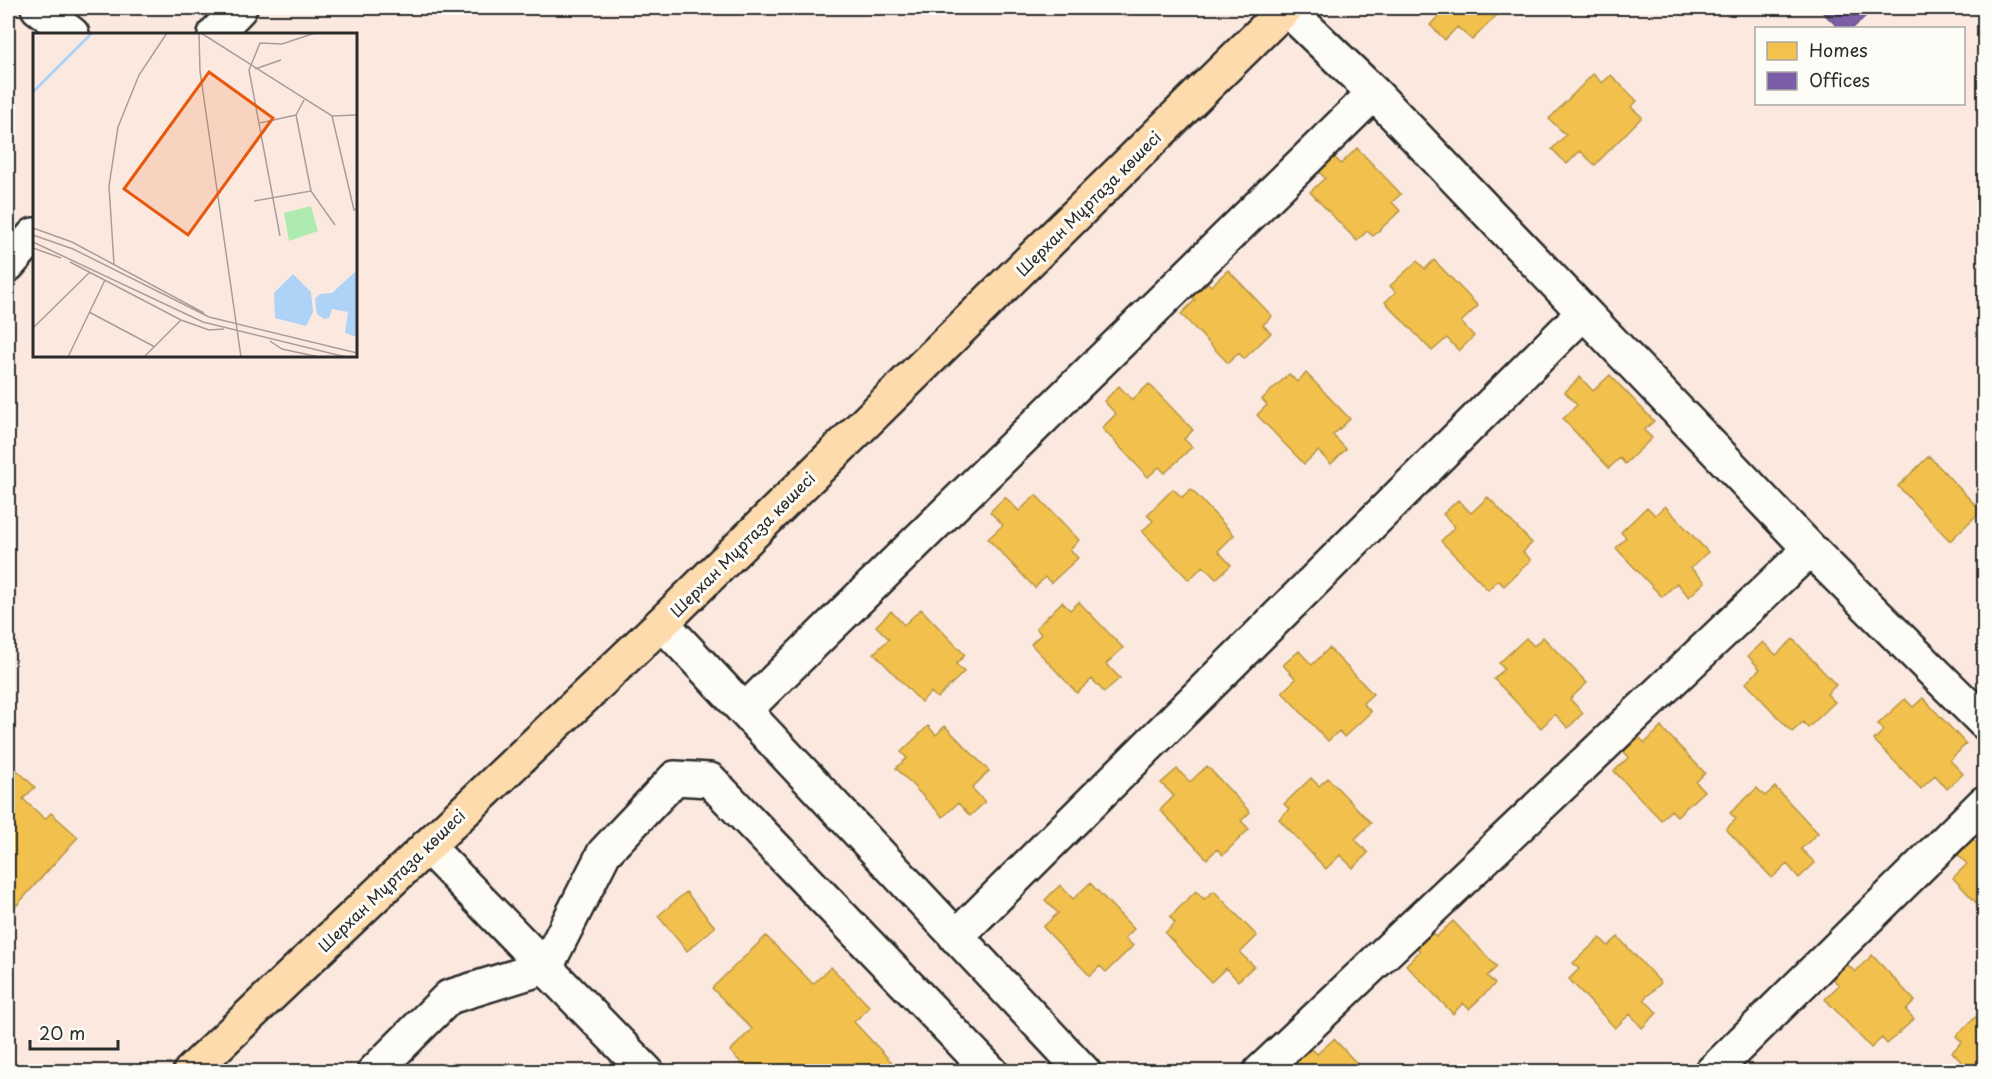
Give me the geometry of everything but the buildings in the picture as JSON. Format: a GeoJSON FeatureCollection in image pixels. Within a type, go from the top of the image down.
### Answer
{"type":"FeatureCollection","features":[{"type":"Feature","properties":{"kind":"main road","name":"Шерхан Мұртаза көшесі"},"geometry":{"type":"LineString","coordinates":[[190,1071],[662,624],[1286,8]]}},
{"type":"Feature","properties":{"kind":"street"},"geometry":{"type":"LineString","coordinates":[[38,8],[71,33]]}},
{"type":"Feature","properties":{"kind":"street"},"geometry":{"type":"LineString","coordinates":[[216,33],[240,8]]}},
{"type":"Feature","properties":{"kind":"street"},"geometry":{"type":"LineString","coordinates":[[1286,8],[1374,93],[1810,549],[1984,722]]}},
{"type":"Feature","properties":{"kind":"street"},"geometry":{"type":"LineString","coordinates":[[745,710],[1374,93]]}},
{"type":"Feature","properties":{"kind":"street"},"geometry":{"type":"LineString","coordinates":[[8,265],[33,236]]}},
{"type":"Feature","properties":{"kind":"street"},"geometry":{"type":"LineString","coordinates":[[956,937],[1583,313]]}},
{"type":"Feature","properties":{"kind":"street"},"geometry":{"type":"LineString","coordinates":[[1260,1071],[1810,549]]}},
{"type":"Feature","properties":{"kind":"street"},"geometry":{"type":"LineString","coordinates":[[662,624],[1084,1071]]}},
{"type":"Feature","properties":{"kind":"street"},"geometry":{"type":"LineString","coordinates":[[374,1071],[449,997],[546,968],[604,853],[675,778],[710,780],[991,1071]]}},
{"type":"Feature","properties":{"kind":"street"},"geometry":{"type":"LineString","coordinates":[[1713,1071],[1984,803]]}},
{"type":"Feature","properties":{"kind":"street"},"geometry":{"type":"LineString","coordinates":[[427,846],[642,1069]]}}]}
